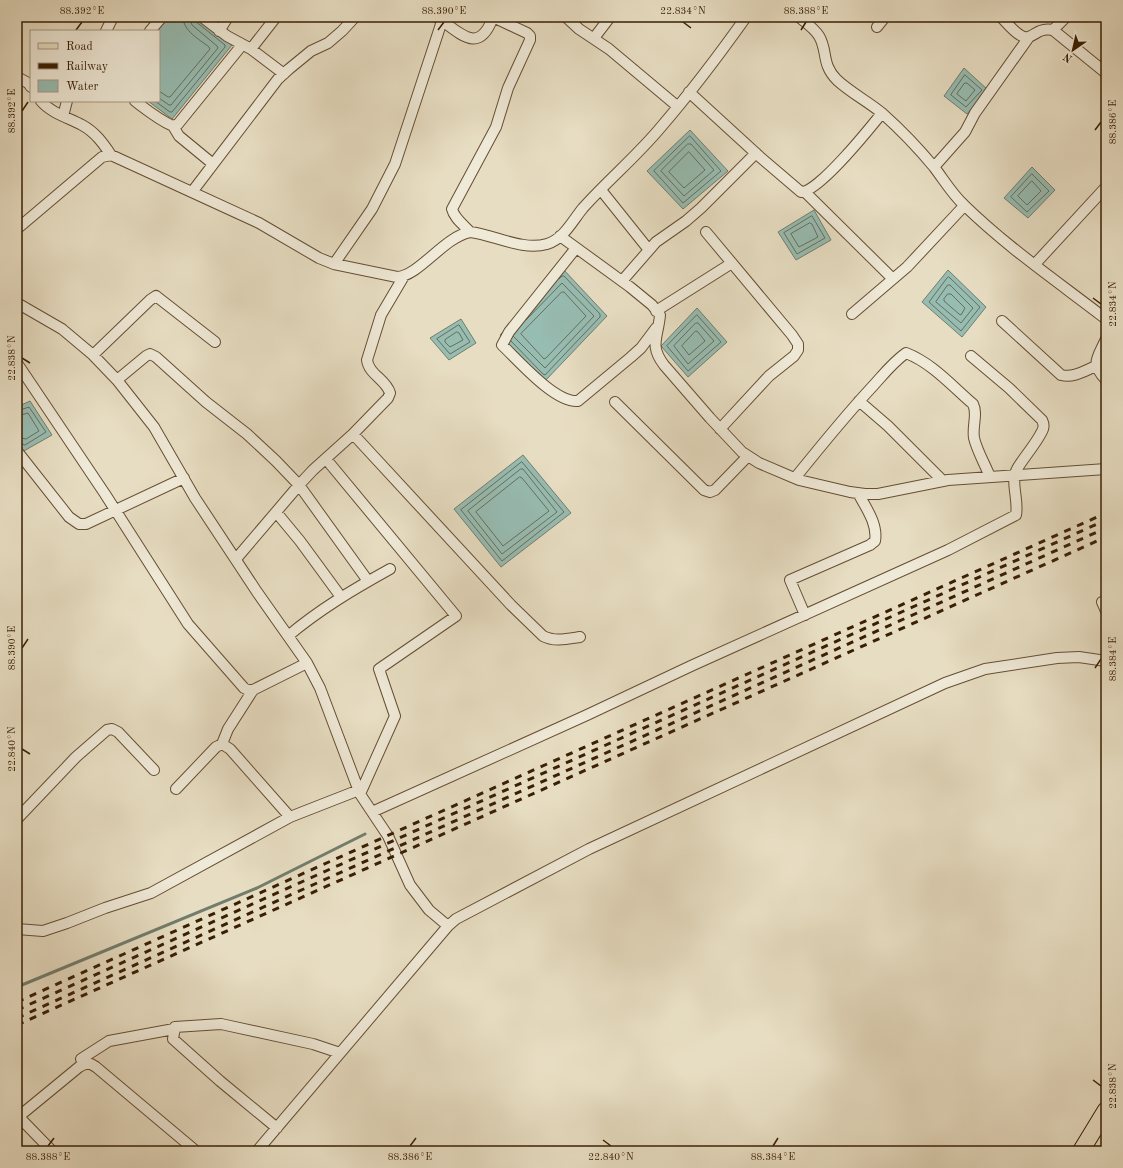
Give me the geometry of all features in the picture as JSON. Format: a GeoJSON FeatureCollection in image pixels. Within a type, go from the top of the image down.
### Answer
{"type":"FeatureCollection","features":[{"type":"Feature","properties":{"kind":"main road"},"geometry":{"type":"LineString","coordinates":[[1081,1151],[1106,1110]]}},
{"type":"Feature","properties":{"kind":"street"},"geometry":{"type":"LineString","coordinates":[[106,30],[113,17]]}},
{"type":"Feature","properties":{"kind":"street"},"geometry":{"type":"LineString","coordinates":[[151,30],[162,17]]}},
{"type":"Feature","properties":{"kind":"street"},"geometry":{"type":"LineString","coordinates":[[202,17],[219,31],[247,47],[284,74]]}},
{"type":"Feature","properties":{"kind":"street"},"geometry":{"type":"LineString","coordinates":[[219,31],[228,17]]}},
{"type":"Feature","properties":{"kind":"street"},"geometry":{"type":"LineString","coordinates":[[173,126],[178,124],[276,17]]}},
{"type":"Feature","properties":{"kind":"street"},"geometry":{"type":"LineString","coordinates":[[334,264],[372,209],[395,164],[439,19],[461,35],[473,39],[486,33],[493,17],[527,33],[530,36],[530,40],[508,88],[496,127],[452,209],[452,212],[470,232]]}},
{"type":"Feature","properties":{"kind":"street"},"geometry":{"type":"LineString","coordinates":[[566,17],[579,29],[609,49],[677,106]]}},
{"type":"Feature","properties":{"kind":"street"},"geometry":{"type":"LineString","coordinates":[[594,38],[610,17]]}},
{"type":"Feature","properties":{"kind":"street"},"geometry":{"type":"LineString","coordinates":[[42,102],[52,110],[93,132],[111,155],[259,223],[318,258],[334,264],[397,277],[404,276],[412,271],[464,233],[480,233],[517,244],[534,245],[554,242],[660,128],[746,17]]}},
{"type":"Feature","properties":{"kind":"street"},"geometry":{"type":"LineString","coordinates":[[799,17],[819,36],[823,46],[826,63],[837,80],[882,113],[934,167],[953,195],[964,206],[1106,319]]}},
{"type":"Feature","properties":{"kind":"street"},"geometry":{"type":"LineString","coordinates":[[877,27],[885,17]]}},
{"type":"Feature","properties":{"kind":"street"},"geometry":{"type":"LineString","coordinates":[[1001,17],[1019,35],[1024,38],[1029,38]]}},
{"type":"Feature","properties":{"kind":"street"},"geometry":{"type":"LineString","coordinates":[[1053,30],[1066,17]]}},
{"type":"Feature","properties":{"kind":"street"},"geometry":{"type":"LineString","coordinates":[[192,192],[260,102],[284,74],[311,51],[328,43],[352,18]]}},
{"type":"Feature","properties":{"kind":"street"},"geometry":{"type":"LineString","coordinates":[[934,167],[965,132],[975,113],[1029,38],[1040,31],[1047,29],[1053,30],[1106,73]]}},
{"type":"Feature","properties":{"kind":"street"},"geometry":{"type":"LineString","coordinates":[[17,77],[28,83],[30,86]]}},
{"type":"Feature","properties":{"kind":"street"},"geometry":{"type":"LineString","coordinates":[[689,92],[796,188],[801,192],[805,192],[893,279]]}},
{"type":"Feature","properties":{"kind":"street"},"geometry":{"type":"LineString","coordinates":[[63,116],[67,102]]}},
{"type":"Feature","properties":{"kind":"street"},"geometry":{"type":"LineString","coordinates":[[136,102],[155,116],[173,126],[179,136],[213,164]]}},
{"type":"Feature","properties":{"kind":"street"},"geometry":{"type":"LineString","coordinates":[[805,192],[812,188],[847,155],[882,113]]}},
{"type":"Feature","properties":{"kind":"street"},"geometry":{"type":"LineString","coordinates":[[622,281],[656,242],[686,221],[701,208],[756,153]]}},
{"type":"Feature","properties":{"kind":"street"},"geometry":{"type":"LineString","coordinates":[[17,229],[102,157],[111,155]]}},
{"type":"Feature","properties":{"kind":"street"},"geometry":{"type":"LineString","coordinates":[[601,190],[649,250]]}},
{"type":"Feature","properties":{"kind":"street"},"geometry":{"type":"LineString","coordinates":[[1035,264],[1104,193]]}},
{"type":"Feature","properties":{"kind":"street"},"geometry":{"type":"LineString","coordinates":[[852,314],[907,267],[964,206]]}},
{"type":"Feature","properties":{"kind":"street"},"geometry":{"type":"LineString","coordinates":[[706,232],[798,344],[798,350],[794,356],[769,376],[720,429]]}},
{"type":"Feature","properties":{"kind":"street"},"geometry":{"type":"LineString","coordinates":[[560,236],[622,281],[652,305],[660,316],[654,342],[655,350],[659,358],[720,429],[742,452],[759,463],[795,478],[858,493],[878,494],[944,481],[1106,469]]}},
{"type":"Feature","properties":{"kind":"street"},"geometry":{"type":"LineString","coordinates":[[576,248],[509,332],[502,345],[547,388],[566,400],[571,402],[578,401],[632,357],[659,325]]}},
{"type":"Feature","properties":{"kind":"street"},"geometry":{"type":"LineString","coordinates":[[656,311],[732,263]]}},
{"type":"Feature","properties":{"kind":"street"},"geometry":{"type":"LineString","coordinates":[[236,559],[299,485],[353,434],[388,398],[390,393],[386,384],[372,372],[368,366],[367,360],[381,315],[404,276]]}},
{"type":"Feature","properties":{"kind":"street"},"geometry":{"type":"LineString","coordinates":[[92,355],[156,296],[215,342]]}},
{"type":"Feature","properties":{"kind":"street"},"geometry":{"type":"LineString","coordinates":[[17,303],[62,329],[92,355],[116,380],[154,427],[195,498],[307,663],[320,688],[360,792],[388,836],[410,886],[429,910],[448,926]]}},
{"type":"Feature","properties":{"kind":"street"},"geometry":{"type":"LineString","coordinates":[[1002,321],[1061,375],[1068,377],[1074,376],[1096,366]]}},
{"type":"Feature","properties":{"kind":"street"},"geometry":{"type":"LineString","coordinates":[[1106,339],[1097,357],[1096,366],[1098,372],[1106,380]]}},
{"type":"Feature","properties":{"kind":"street"},"geometry":{"type":"LineString","coordinates":[[795,478],[828,436],[859,401],[898,358],[906,353],[914,356],[931,368],[973,404],[976,411],[973,427],[974,439],[990,477]]}},
{"type":"Feature","properties":{"kind":"street"},"geometry":{"type":"LineString","coordinates":[[116,380],[146,356],[150,354],[156,357],[206,402],[247,434],[299,485],[368,581]]}},
{"type":"Feature","properties":{"kind":"street"},"geometry":{"type":"LineString","coordinates":[[372,812],[948,550],[1016,515],[1017,504],[1014,475],[1043,431],[1044,425],[1042,420],[1009,388],[971,356]]}},
{"type":"Feature","properties":{"kind":"street"},"geometry":{"type":"LineString","coordinates":[[17,363],[116,511],[188,624],[244,688],[253,690]]}},
{"type":"Feature","properties":{"kind":"street"},"geometry":{"type":"LineString","coordinates":[[859,401],[888,426],[944,481]]}},
{"type":"Feature","properties":{"kind":"street"},"geometry":{"type":"LineString","coordinates":[[615,402],[704,490],[710,492],[715,490],[748,456]]}},
{"type":"Feature","properties":{"kind":"street"},"geometry":{"type":"LineString","coordinates":[[353,434],[511,606],[543,636],[549,639],[580,637]]}},
{"type":"Feature","properties":{"kind":"street"},"geometry":{"type":"LineString","coordinates":[[17,451],[69,516],[79,524],[86,524],[116,511],[184,478]]}},
{"type":"Feature","properties":{"kind":"street"},"geometry":{"type":"LineString","coordinates":[[19,927],[43,931],[151,893],[290,817],[360,792],[395,716],[379,669],[456,616],[326,459]]}},
{"type":"Feature","properties":{"kind":"street"},"geometry":{"type":"LineString","coordinates":[[805,615],[790,580],[870,545],[875,541],[876,535],[874,523],[858,493]]}},
{"type":"Feature","properties":{"kind":"street"},"geometry":{"type":"LineString","coordinates":[[276,512],[300,541],[341,598]]}},
{"type":"Feature","properties":{"kind":"street"},"geometry":{"type":"LineString","coordinates":[[288,636],[308,619],[368,581],[390,569]]}},
{"type":"Feature","properties":{"kind":"street"},"geometry":{"type":"LineString","coordinates":[[257,1151],[448,926],[456,919],[589,849],[945,683],[985,669],[1057,658],[1079,657],[1106,661]]}},
{"type":"Feature","properties":{"kind":"street"},"geometry":{"type":"LineString","coordinates":[[176,789],[216,747],[222,744],[228,729],[253,690],[307,663]]}},
{"type":"Feature","properties":{"kind":"street"},"geometry":{"type":"LineString","coordinates":[[17,819],[76,757],[107,730],[112,729],[118,732],[154,770]]}},
{"type":"Feature","properties":{"kind":"street"},"geometry":{"type":"LineString","coordinates":[[222,744],[230,749],[290,817]]}},
{"type":"Feature","properties":{"kind":"street"},"geometry":{"type":"LineString","coordinates":[[81,1059],[109,1041],[175,1027],[221,1024],[313,1044],[340,1053]]}},
{"type":"Feature","properties":{"kind":"street"},"geometry":{"type":"LineString","coordinates":[[174,1028],[173,1039],[220,1081],[277,1128]]}},
{"type":"Feature","properties":{"kind":"street"},"geometry":{"type":"LineString","coordinates":[[52,1151],[18,1117],[79,1067],[85,1064],[91,1064],[116,1083],[196,1151]]}},
{"type":"Feature","properties":{"kind":"water"},"geometry":{"type":"Polygon","coordinates":[[[163,17],[196,17],[232,45],[172,119],[149,102],[160,102],[160,30],[152,30],[163,17]]]}},
{"type":"Feature","properties":{"kind":"water"},"geometry":{"type":"Polygon","coordinates":[[[964,68],[988,90],[967,114],[944,96],[964,68]]]}},
{"type":"Feature","properties":{"kind":"water"},"geometry":{"type":"Polygon","coordinates":[[[690,130],[728,171],[683,209],[647,171],[690,130]]]}},
{"type":"Feature","properties":{"kind":"water"},"geometry":{"type":"Polygon","coordinates":[[[1032,167],[1055,190],[1028,218],[1004,198],[1032,167]]]}},
{"type":"Feature","properties":{"kind":"water"},"geometry":{"type":"Polygon","coordinates":[[[814,210],[831,240],[796,260],[778,232],[814,210]]]}},
{"type":"Feature","properties":{"kind":"water"},"geometry":{"type":"Polygon","coordinates":[[[563,269],[607,316],[544,382],[500,335],[563,269]]]}},
{"type":"Feature","properties":{"kind":"water"},"geometry":{"type":"Polygon","coordinates":[[[948,270],[986,307],[962,337],[922,302],[948,270]]]}},
{"type":"Feature","properties":{"kind":"water"},"geometry":{"type":"Polygon","coordinates":[[[697,308],[727,342],[688,377],[661,346],[697,308]]]}},
{"type":"Feature","properties":{"kind":"water"},"geometry":{"type":"Polygon","coordinates":[[[461,319],[476,343],[449,360],[430,338],[461,319]]]}},
{"type":"Feature","properties":{"kind":"water"},"geometry":{"type":"Polygon","coordinates":[[[30,401],[52,435],[22,452],[17,443],[17,407],[30,401]]]}},
{"type":"Feature","properties":{"kind":"water"},"geometry":{"type":"Polygon","coordinates":[[[523,455],[571,513],[501,567],[454,509],[523,455]]]}},
{"type":"Feature","properties":{"kind":"waterway"},"geometry":{"type":"LineString","coordinates":[[17,987],[257,888],[365,834]]}},
{"type":"Feature","properties":{"kind":"railway"},"geometry":{"type":"LineString","coordinates":[[17,1002],[1106,513]]}},
{"type":"Feature","properties":{"kind":"railway"},"geometry":{"type":"LineString","coordinates":[[17,1010],[1106,520]]}},
{"type":"Feature","properties":{"kind":"railway"},"geometry":{"type":"LineString","coordinates":[[17,1018],[1106,528]]}},
{"type":"Feature","properties":{"kind":"railway"},"geometry":{"type":"LineString","coordinates":[[17,1025],[1106,537]]}}]}
